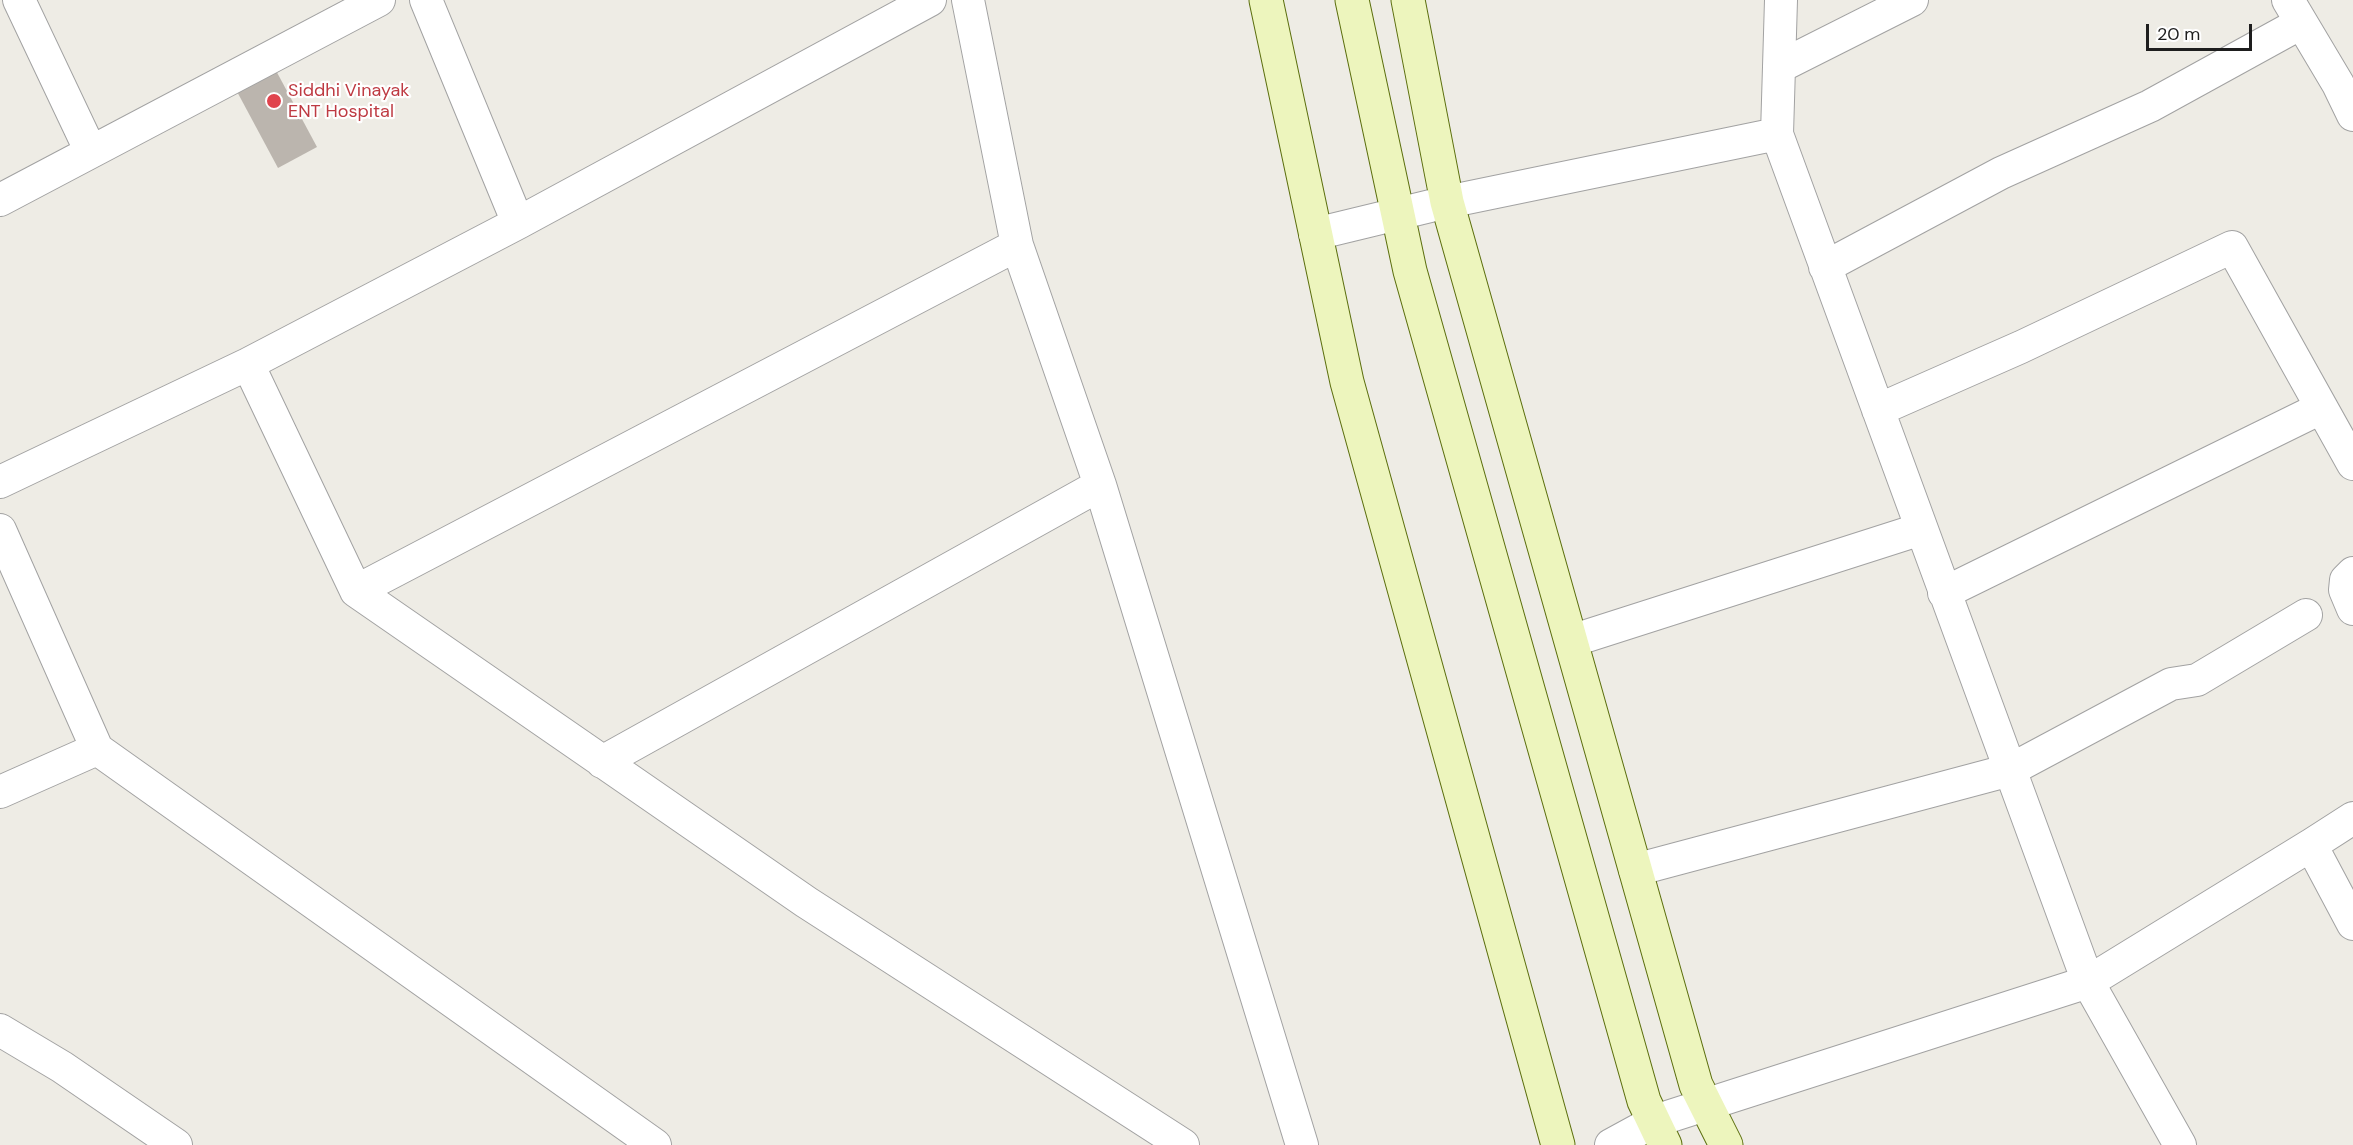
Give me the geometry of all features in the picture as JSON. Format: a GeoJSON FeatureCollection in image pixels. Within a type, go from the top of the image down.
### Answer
{"type":"FeatureCollection","features":[{"type":"Feature","properties":{"kind":"street"},"geometry":{"type":"LineString","coordinates":[[19,0],[91,152]]}},
{"type":"Feature","properties":{"kind":"street"},"geometry":{"type":"LineString","coordinates":[[0,200],[380,0]]}},
{"type":"Feature","properties":{"kind":"street"},"geometry":{"type":"LineString","coordinates":[[426,0],[518,223]]}},
{"type":"Feature","properties":{"kind":"street"},"geometry":{"type":"LineString","coordinates":[[0,482],[248,364],[518,223],[930,0]]}},
{"type":"Feature","properties":{"kind":"street"},"geometry":{"type":"LineString","coordinates":[[968,0],[1017,245],[1100,485],[1302,1145]]}},
{"type":"Feature","properties":{"kind":"street"},"geometry":{"type":"LineString","coordinates":[[1266,0],[1347,382],[1558,1145]]}},
{"type":"Feature","properties":{"kind":"street"},"geometry":{"type":"LineString","coordinates":[[1352,0],[1410,271],[1644,1101],[1660,1133]]}},
{"type":"Feature","properties":{"kind":"street"},"geometry":{"type":"LineString","coordinates":[[1408,0],[1447,202],[1696,1085],[1726,1145]]}},
{"type":"Feature","properties":{"kind":"street"},"geometry":{"type":"LineString","coordinates":[[1781,0],[1777,135],[2088,982],[2180,1145]]}},
{"type":"Feature","properties":{"kind":"street"},"geometry":{"type":"LineString","coordinates":[[1779,67],[1912,0]]}},
{"type":"Feature","properties":{"kind":"street"},"geometry":{"type":"LineString","coordinates":[[1826,267],[2001,174],[2150,106],[2294,11],[2338,84],[2353,115]]}},
{"type":"Feature","properties":{"kind":"street"},"geometry":{"type":"LineString","coordinates":[[1316,234],[1447,202],[1777,135]]}},
{"type":"Feature","properties":{"kind":"street"},"geometry":{"type":"LineString","coordinates":[[356,591],[1017,245]]}},
{"type":"Feature","properties":{"kind":"street"},"geometry":{"type":"LineString","coordinates":[[1878,411],[2232,248],[2353,464]]}},
{"type":"Feature","properties":{"kind":"street"},"geometry":{"type":"LineString","coordinates":[[248,364],[356,591],[806,902],[1183,1145]]}},
{"type":"Feature","properties":{"kind":"street"},"geometry":{"type":"LineString","coordinates":[[1944,593],[2321,408]]}},
{"type":"Feature","properties":{"kind":"street"},"geometry":{"type":"LineString","coordinates":[[603,762],[1100,485]]}},
{"type":"Feature","properties":{"kind":"street"},"geometry":{"type":"LineString","coordinates":[[1571,641],[1921,529]]}},
{"type":"Feature","properties":{"kind":"street"},"geometry":{"type":"LineString","coordinates":[[0,530],[97,749],[655,1145]]}},
{"type":"Feature","properties":{"kind":"street"},"geometry":{"type":"LineString","coordinates":[[2353,573],[2346,580],[2345,590],[2353,609]]}},
{"type":"Feature","properties":{"kind":"street"},"geometry":{"type":"LineString","coordinates":[[1635,870],[2010,770],[2171,684],[2197,681],[2306,615]]}},
{"type":"Feature","properties":{"kind":"street"},"geometry":{"type":"LineString","coordinates":[[0,792],[97,749]]}},
{"type":"Feature","properties":{"kind":"street"},"geometry":{"type":"LineString","coordinates":[[1611,1145],[1660,1133],[1706,1104],[2088,982],[2353,818]]}},
{"type":"Feature","properties":{"kind":"street"},"geometry":{"type":"LineString","coordinates":[[2311,845],[2353,924]]}},
{"type":"Feature","properties":{"kind":"street"},"geometry":{"type":"LineString","coordinates":[[0,1030],[62,1067],[176,1145]]}},
{"type":"Feature","properties":{"kind":"building"},"geometry":{"type":"Polygon","coordinates":[[[273,65],[317,147],[278,168],[234,86],[273,65]]]}},
{"type":"Feature","properties":{"kind":"place","name":"Siddhi Vinayak ENT Hospital"},"geometry":{"type":"Point","coordinates":[274,101]}}]}
